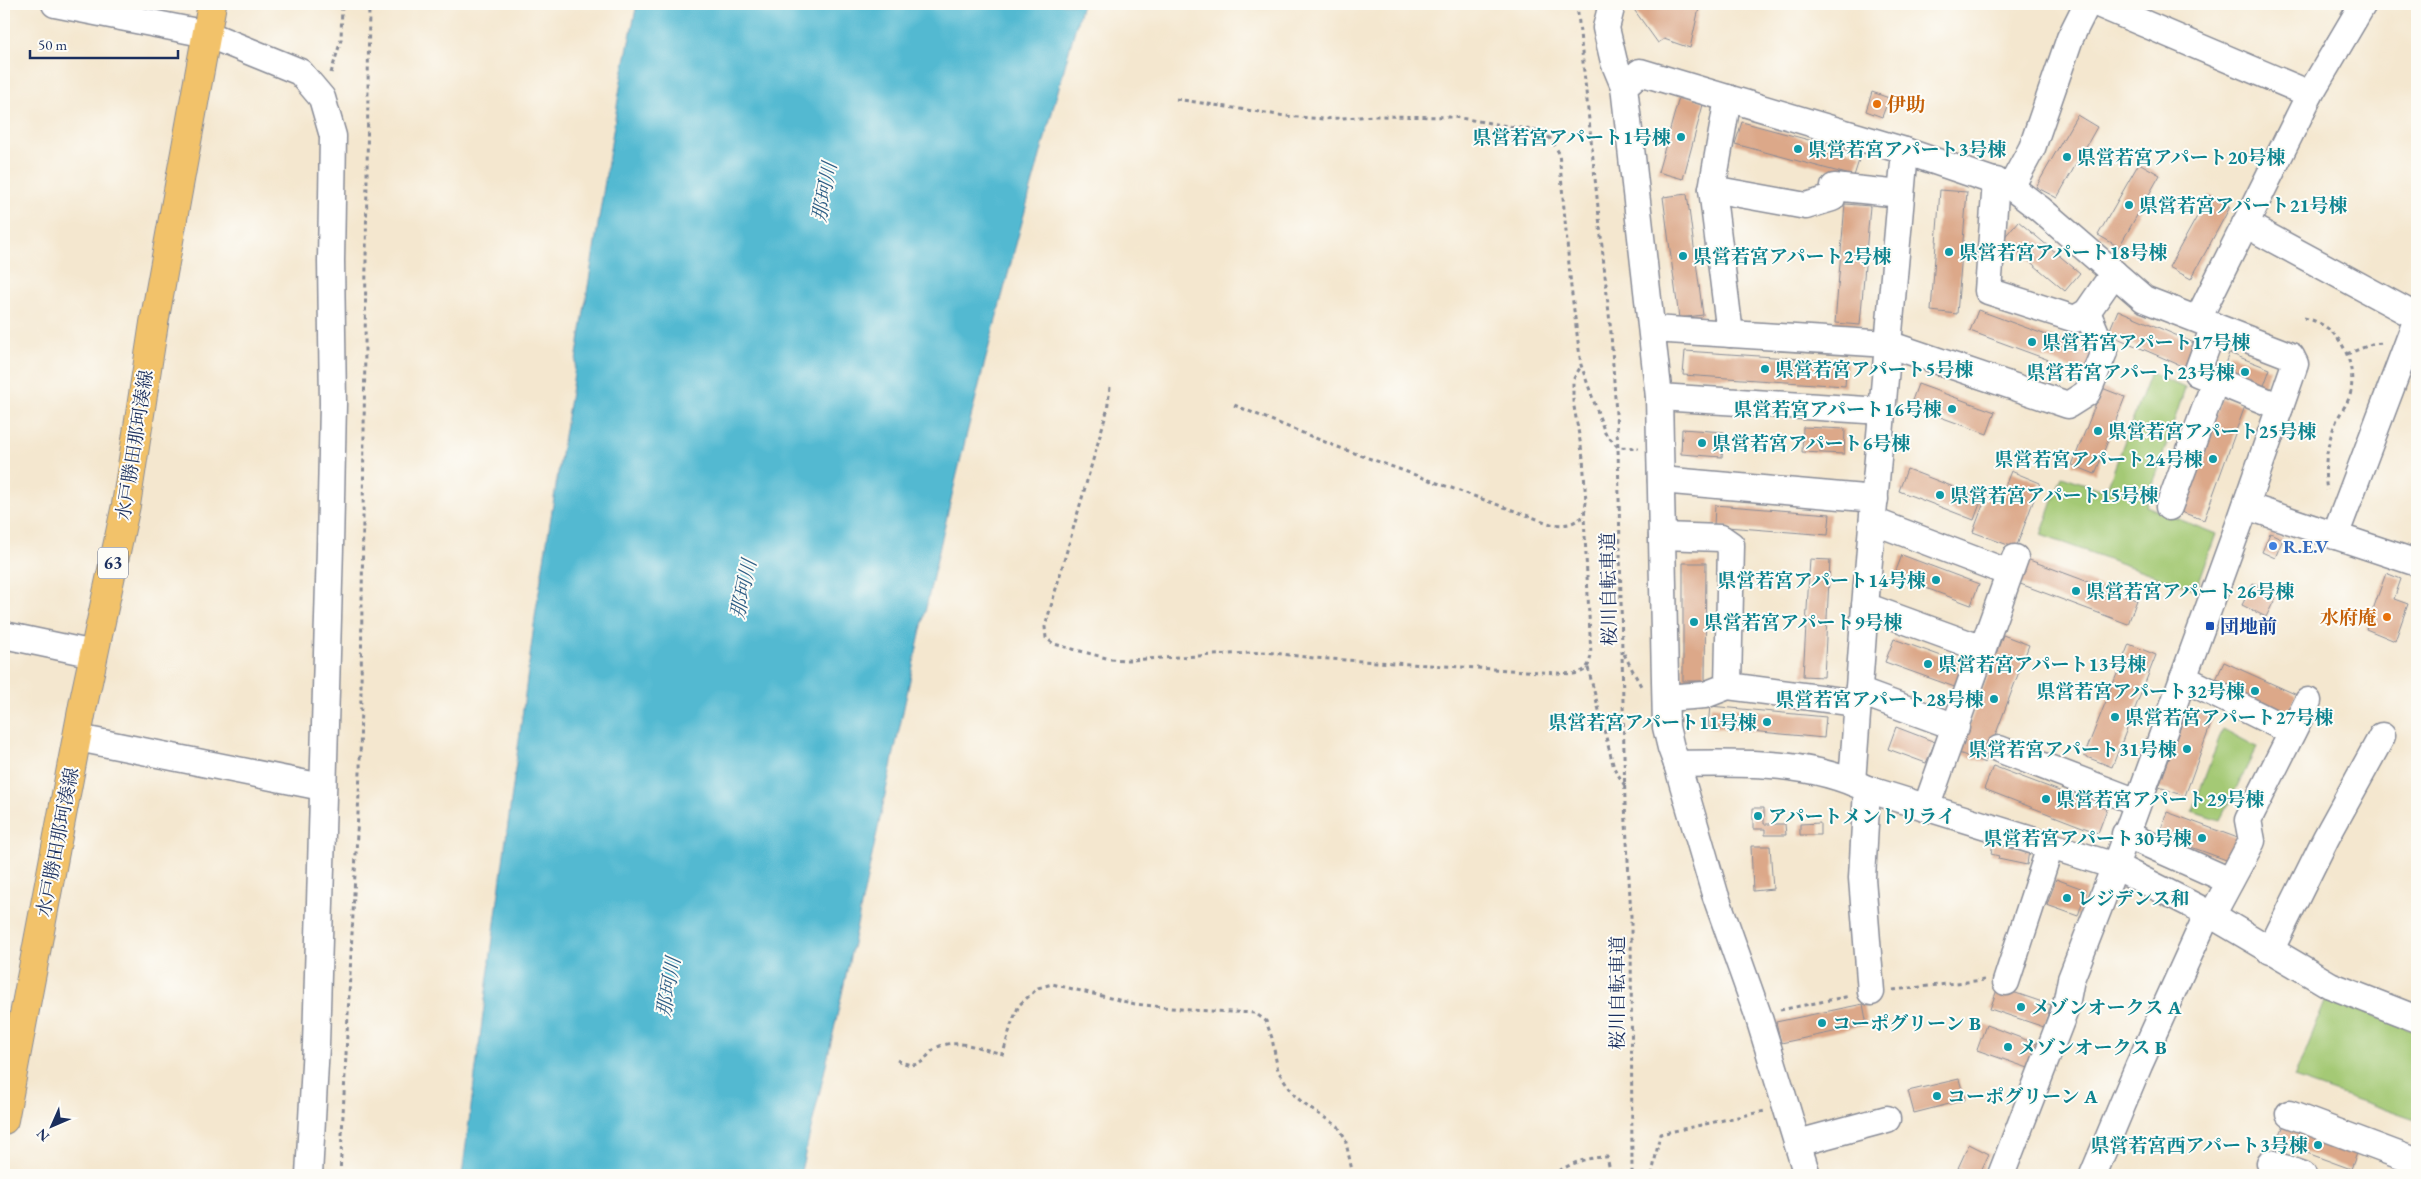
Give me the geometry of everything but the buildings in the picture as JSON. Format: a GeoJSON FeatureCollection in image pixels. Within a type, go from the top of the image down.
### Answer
{"type":"FeatureCollection","features":[{"type":"Feature","properties":{"kind":"main road","name":"水戸勝田那珂湊線"},"geometry":{"type":"LineString","coordinates":[[4,1120],[94,654],[126,505],[156,313],[212,4]]}},
{"type":"Feature","properties":{"kind":"street"},"geometry":{"type":"LineString","coordinates":[[55,4],[207,34],[300,72],[322,100],[334,136],[331,261],[333,404],[315,1055],[309,1175]]}},
{"type":"Feature","properties":{"kind":"street"},"geometry":{"type":"LineString","coordinates":[[1612,4],[1606,28],[1614,62],[1624,86],[1653,329],[1659,397],[1666,727],[1670,748],[1677,764],[1715,894],[1758,1015],[1807,1175]]}},
{"type":"Feature","properties":{"kind":"street"},"geometry":{"type":"LineString","coordinates":[[2087,4],[2070,38],[2032,148],[2004,184],[1988,291],[2075,319],[2086,312],[2114,273]]}},
{"type":"Feature","properties":{"kind":"street"},"geometry":{"type":"LineString","coordinates":[[2098,4],[2310,94]]}},
{"type":"Feature","properties":{"kind":"street"},"geometry":{"type":"LineString","coordinates":[[2280,407],[2215,382],[2197,373],[2206,323],[2245,224],[2310,94],[2362,4]]}},
{"type":"Feature","properties":{"kind":"street"},"geometry":{"type":"LineString","coordinates":[[1624,86],[1640,72],[1905,151],[2004,184],[2040,209],[2144,299],[2291,356],[2294,364],[2246,506],[2125,834],[2115,866],[2071,979],[2065,1010],[2001,1175]]}},
{"type":"Feature","properties":{"kind":"street"},"geometry":{"type":"LineString","coordinates":[[1728,98],[1712,189],[1730,334]]}},
{"type":"Feature","properties":{"kind":"street"},"geometry":{"type":"LineString","coordinates":[[1871,992],[1862,878],[1858,697],[1905,151]]}},
{"type":"Feature","properties":{"kind":"street"},"geometry":{"type":"LineString","coordinates":[[1712,189],[1806,206],[1832,198],[1834,187],[1901,194]]}},
{"type":"Feature","properties":{"kind":"street"},"geometry":{"type":"LineString","coordinates":[[2245,224],[2417,318],[2338,528]]}},
{"type":"Feature","properties":{"kind":"street"},"geometry":{"type":"LineString","coordinates":[[1653,329],[1888,344],[2068,405],[2087,393],[2104,352],[2086,312]]}},
{"type":"Feature","properties":{"kind":"street"},"geometry":{"type":"LineString","coordinates":[[2169,507],[2215,382]]}},
{"type":"Feature","properties":{"kind":"street"},"geometry":{"type":"LineString","coordinates":[[1659,397],[1882,411]]}},
{"type":"Feature","properties":{"kind":"street"},"geometry":{"type":"LineString","coordinates":[[1661,480],[1874,510],[2012,566],[1926,808]]}},
{"type":"Feature","properties":{"kind":"street"},"geometry":{"type":"LineString","coordinates":[[2246,506],[2338,528],[2417,563]]}},
{"type":"Feature","properties":{"kind":"street"},"geometry":{"type":"LineString","coordinates":[[1662,536],[1721,538],[1731,545],[1728,686]]}},
{"type":"Feature","properties":{"kind":"street"},"geometry":{"type":"LineString","coordinates":[[1865,606],[1984,649]]}},
{"type":"Feature","properties":{"kind":"street"},"geometry":{"type":"LineString","coordinates":[[4,635],[94,654]]}},
{"type":"Feature","properties":{"kind":"street"},"geometry":{"type":"LineString","coordinates":[[2182,678],[2292,732]]}},
{"type":"Feature","properties":{"kind":"street"},"geometry":{"type":"LineString","coordinates":[[1666,698],[1705,695],[1728,686],[1858,697],[1956,727]]}},
{"type":"Feature","properties":{"kind":"street"},"geometry":{"type":"LineString","coordinates":[[2093,1175],[2139,1065],[2208,913],[2217,906],[2252,841],[2248,820],[2308,701]]}},
{"type":"Feature","properties":{"kind":"street"},"geometry":{"type":"LineString","coordinates":[[2270,950],[2326,838],[2382,736]]}},
{"type":"Feature","properties":{"kind":"street"},"geometry":{"type":"LineString","coordinates":[[78,738],[322,787]]}},
{"type":"Feature","properties":{"kind":"street"},"geometry":{"type":"LineString","coordinates":[[1999,749],[2137,802]]}},
{"type":"Feature","properties":{"kind":"street"},"geometry":{"type":"LineString","coordinates":[[1677,764],[1763,765],[1832,775],[1926,808],[2115,866],[2208,913],[2330,985],[2417,1019]]}},
{"type":"Feature","properties":{"kind":"street"},"geometry":{"type":"LineString","coordinates":[[2125,834],[2230,881]]}},
{"type":"Feature","properties":{"kind":"street"},"geometry":{"type":"LineString","coordinates":[[2006,982],[2050,847]]}},
{"type":"Feature","properties":{"kind":"street"},"geometry":{"type":"LineString","coordinates":[[2289,1114],[2417,1162]]}},
{"type":"Feature","properties":{"kind":"street"},"geometry":{"type":"LineString","coordinates":[[1798,1143],[1887,1119]]}},
{"type":"Feature","properties":{"kind":"street"},"geometry":{"type":"LineString","coordinates":[[2270,1163],[2303,1175]]}},
{"type":"Feature","properties":{"kind":"path"},"geometry":{"type":"LineString","coordinates":[[322,100],[341,40],[342,4]]}},
{"type":"Feature","properties":{"kind":"path"},"geometry":{"type":"LineString","coordinates":[[340,1175],[360,763],[369,4]]}},
{"type":"Feature","properties":{"kind":"path","name":"桜川自転車道"},"geometry":{"type":"LineString","coordinates":[[1577,4],[1605,276],[1618,447],[1625,787],[1631,916],[1632,1175]]}},
{"type":"Feature","properties":{"kind":"path"},"geometry":{"type":"LineString","coordinates":[[1176,99],[1285,116],[1324,119],[1374,116],[1454,117],[1538,131],[1551,139],[1559,153],[1571,286],[1581,365],[1605,433],[1618,447]]}},
{"type":"Feature","properties":{"kind":"path"},"geometry":{"type":"LineString","coordinates":[[2304,318],[2315,320],[2329,329],[2347,354],[2351,369],[2350,394],[2333,429],[2324,475],[2330,507],[2338,528]]}},
{"type":"Feature","properties":{"kind":"path"},"geometry":{"type":"LineString","coordinates":[[2347,354],[2372,344],[2407,345]]}},
{"type":"Feature","properties":{"kind":"path"},"geometry":{"type":"LineString","coordinates":[[1581,365],[1573,380],[1573,401],[1583,458],[1586,502],[1584,516],[1591,655],[1588,668],[1614,768],[1625,787]]}},
{"type":"Feature","properties":{"kind":"path"},"geometry":{"type":"LineString","coordinates":[[1110,387],[1107,411],[1046,627],[1046,638],[1054,644],[1110,659],[1128,660],[1266,652],[1314,658],[1573,674],[1582,673],[1588,668]]}},
{"type":"Feature","properties":{"kind":"path"},"geometry":{"type":"LineString","coordinates":[[1234,404],[1335,446],[1552,524],[1564,526],[1574,523],[1584,516]]}},
{"type":"Feature","properties":{"kind":"path"},"geometry":{"type":"LineString","coordinates":[[897,1060],[906,1065],[920,1064],[940,1045],[955,1043],[1003,1054],[1019,1005],[1038,988],[1052,984],[1135,1004],[1190,1010],[1255,1013],[1266,1021],[1272,1038],[1278,1071],[1295,1096],[1309,1108],[1338,1126],[1345,1138],[1352,1175]]}},
{"type":"Feature","properties":{"kind":"path"},"geometry":{"type":"LineString","coordinates":[[1652,1175],[1660,1134],[1786,1107]]}},
{"type":"Feature","properties":{"kind":"path"},"geometry":{"type":"LineString","coordinates":[[1552,1175],[1571,1163],[1592,1157],[1607,1158],[1611,1175]]}},
{"type":"Feature","properties":{"kind":"green space"},"geometry":{"type":"Polygon","coordinates":[[[2150,373],[2185,388],[2146,506],[2216,534],[2196,590],[2041,535],[2062,476],[2106,491],[2150,373]]]}},
{"type":"Feature","properties":{"kind":"green space"},"geometry":{"type":"Polygon","coordinates":[[[2223,729],[2257,747],[2220,820],[2192,811],[2223,729]]]}},
{"type":"Feature","properties":{"kind":"green space"},"geometry":{"type":"Polygon","coordinates":[[[2327,996],[2417,1033],[2417,1115],[2415,1120],[2294,1078],[2327,996]]]}},
{"type":"Feature","properties":{"kind":"water","name":"那珂川"},"geometry":{"type":"Polygon","coordinates":[[[637,4],[1082,4],[998,310],[952,495],[800,1175],[462,1175],[536,610],[622,75],[637,4]]]}},
{"type":"Feature","properties":{"kind":"place","name":"伊助"},"geometry":{"type":"Point","coordinates":[1877,104]}},
{"type":"Feature","properties":{"kind":"place","name":"県営若宮アパート1号棟"},"geometry":{"type":"Point","coordinates":[1681,137]}},
{"type":"Feature","properties":{"kind":"place","name":"県営若宮アパート3号棟"},"geometry":{"type":"Point","coordinates":[1798,149]}},
{"type":"Feature","properties":{"kind":"place","name":"県営若宮アパート20号棟"},"geometry":{"type":"Point","coordinates":[2067,157]}},
{"type":"Feature","properties":{"kind":"place","name":"県営若宮アパート21号棟"},"geometry":{"type":"Point","coordinates":[2129,205]}},
{"type":"Feature","properties":{"kind":"place","name":"県営若宮アパート18号棟"},"geometry":{"type":"Point","coordinates":[1949,252]}},
{"type":"Feature","properties":{"kind":"place","name":"県営若宮アパート2号棟"},"geometry":{"type":"Point","coordinates":[1683,256]}},
{"type":"Feature","properties":{"kind":"place","name":"県営若宮アパート17号棟"},"geometry":{"type":"Point","coordinates":[2032,342]}},
{"type":"Feature","properties":{"kind":"place","name":"県営若宮アパート5号棟"},"geometry":{"type":"Point","coordinates":[1765,369]}},
{"type":"Feature","properties":{"kind":"place","name":"県営若宮アパート23号棟"},"geometry":{"type":"Point","coordinates":[2245,372]}},
{"type":"Feature","properties":{"kind":"place","name":"県営若宮アパート16号棟"},"geometry":{"type":"Point","coordinates":[1952,409]}},
{"type":"Feature","properties":{"kind":"place","name":"県営若宮アパート25号棟"},"geometry":{"type":"Point","coordinates":[2098,431]}},
{"type":"Feature","properties":{"kind":"place","name":"県営若宮アパート6号棟"},"geometry":{"type":"Point","coordinates":[1702,443]}},
{"type":"Feature","properties":{"kind":"place","name":"県営若宮アパート24号棟"},"geometry":{"type":"Point","coordinates":[2213,459]}},
{"type":"Feature","properties":{"kind":"place","name":"県営若宮アパート15号棟"},"geometry":{"type":"Point","coordinates":[1940,495]}},
{"type":"Feature","properties":{"kind":"place","name":"R.E.V"},"geometry":{"type":"Point","coordinates":[2273,546]}},
{"type":"Feature","properties":{"kind":"place","name":"県営若宮アパート14号棟"},"geometry":{"type":"Point","coordinates":[1936,580]}},
{"type":"Feature","properties":{"kind":"place","name":"県営若宮アパート26号棟"},"geometry":{"type":"Point","coordinates":[2076,591]}},
{"type":"Feature","properties":{"kind":"place","name":"水府庵"},"geometry":{"type":"Point","coordinates":[2387,617]}},
{"type":"Feature","properties":{"kind":"place","name":"県営若宮アパート9号棟"},"geometry":{"type":"Point","coordinates":[1694,622]}},
{"type":"Feature","properties":{"kind":"place","name":"団地前"},"geometry":{"type":"Point","coordinates":[2210,626]}},
{"type":"Feature","properties":{"kind":"place","name":"県営若宮アパート13号棟"},"geometry":{"type":"Point","coordinates":[1928,664]}},
{"type":"Feature","properties":{"kind":"place","name":"県営若宮アパート32号棟"},"geometry":{"type":"Point","coordinates":[2255,691]}},
{"type":"Feature","properties":{"kind":"place","name":"県営若宮アパート28号棟"},"geometry":{"type":"Point","coordinates":[1994,699]}},
{"type":"Feature","properties":{"kind":"place","name":"県営若宮アパート27号棟"},"geometry":{"type":"Point","coordinates":[2115,717]}},
{"type":"Feature","properties":{"kind":"place","name":"県営若宮アパート11号棟"},"geometry":{"type":"Point","coordinates":[1767,722]}},
{"type":"Feature","properties":{"kind":"place","name":"県営若宮アパート31号棟"},"geometry":{"type":"Point","coordinates":[2187,749]}},
{"type":"Feature","properties":{"kind":"place","name":"県営若宮アパート29号棟"},"geometry":{"type":"Point","coordinates":[2046,799]}},
{"type":"Feature","properties":{"kind":"place","name":"アパートメントリライ"},"geometry":{"type":"Point","coordinates":[1758,816]}},
{"type":"Feature","properties":{"kind":"place","name":"県営若宮アパート30号棟"},"geometry":{"type":"Point","coordinates":[2202,838]}},
{"type":"Feature","properties":{"kind":"place","name":"レジデンス和"},"geometry":{"type":"Point","coordinates":[2067,898]}},
{"type":"Feature","properties":{"kind":"place","name":"メゾンオークス A"},"geometry":{"type":"Point","coordinates":[2021,1007]}},
{"type":"Feature","properties":{"kind":"place","name":"コーポグリーン B"},"geometry":{"type":"Point","coordinates":[1822,1023]}},
{"type":"Feature","properties":{"kind":"place","name":"メゾンオークス B"},"geometry":{"type":"Point","coordinates":[2008,1047]}},
{"type":"Feature","properties":{"kind":"place","name":"コーポグリーン A"},"geometry":{"type":"Point","coordinates":[1937,1096]}},
{"type":"Feature","properties":{"kind":"place","name":"県営若宮西アパート3号棟"},"geometry":{"type":"Point","coordinates":[2318,1145]}}]}
